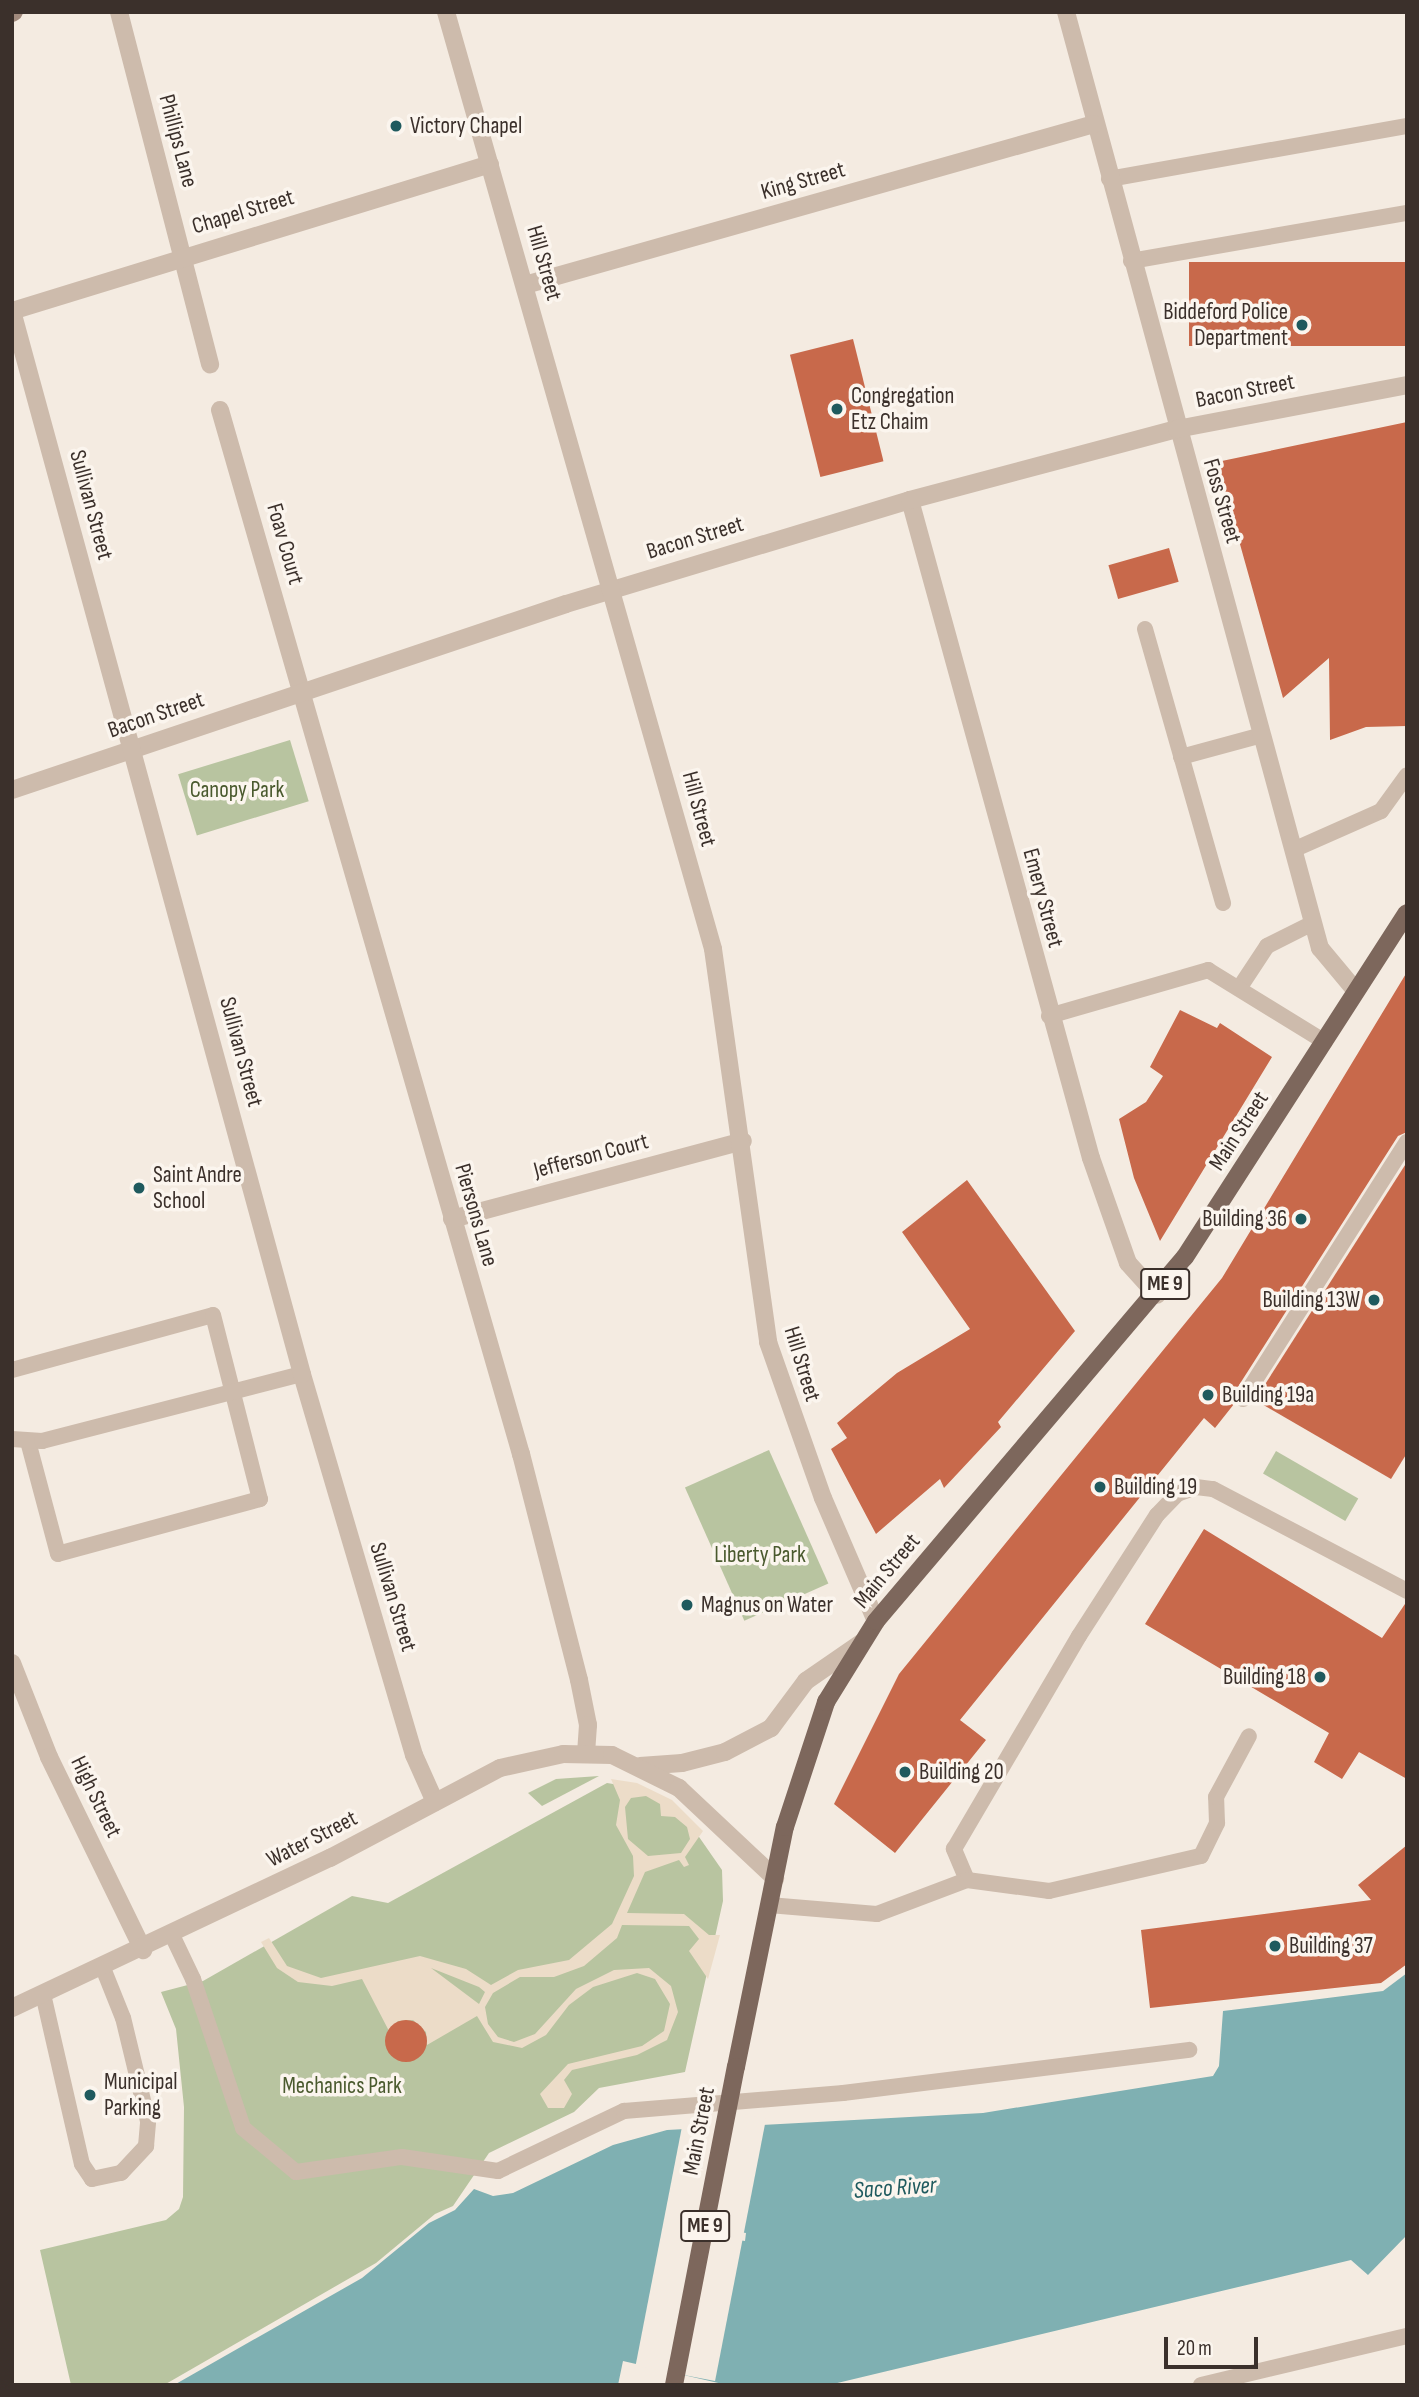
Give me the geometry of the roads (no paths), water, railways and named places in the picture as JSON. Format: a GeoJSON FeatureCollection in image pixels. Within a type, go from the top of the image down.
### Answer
{"type":"FeatureCollection","features":[{"type":"Feature","properties":{"kind":"main road","name":"Main Street"},"geometry":{"type":"LineString","coordinates":[[674,2385],[769,1905],[813,1735],[861,1643],[876,1621],[1157,1295],[1407,913]]}},
{"type":"Feature","properties":{"kind":"street","name":"Phillips Lane"},"geometry":{"type":"LineString","coordinates":[[119,12],[210,363]]}},
{"type":"Feature","properties":{"kind":"street","name":"Hill Street"},"geometry":{"type":"LineString","coordinates":[[446,12],[713,949],[743,1141],[754,1265],[768,1342],[823,1498],[876,1621]]}},
{"type":"Feature","properties":{"kind":"street","name":"Foss Street"},"geometry":{"type":"LineString","coordinates":[[1066,12],[1131,261],[1313,923],[1333,969],[1355,990]]}},
{"type":"Feature","properties":{"kind":"street","name":"King Street"},"geometry":{"type":"LineString","coordinates":[[525,285],[1094,124]]}},
{"type":"Feature","properties":{"kind":"street","name":"Chapel Street"},"geometry":{"type":"LineString","coordinates":[[12,311],[182,256],[490,164]]}},
{"type":"Feature","properties":{"kind":"street","name":"Sullivan Street"},"geometry":{"type":"LineString","coordinates":[[12,311],[302,1374],[414,1755],[435,1802]]}},
{"type":"Feature","properties":{"kind":"street","name":"Bacon Street"},"geometry":{"type":"LineString","coordinates":[[12,790],[611,590],[910,500],[1177,429],[1407,385]]}},
{"type":"Feature","properties":{"kind":"street","name":"Foav Court"},"geometry":{"type":"LineString","coordinates":[[220,410],[301,692]]}},
{"type":"Feature","properties":{"kind":"street","name":"Emery Street"},"geometry":{"type":"LineString","coordinates":[[910,500],[1049,1016],[1128,1263],[1157,1295]]}},
{"type":"Feature","properties":{"kind":"street","name":"Piersons Lane"},"geometry":{"type":"LineString","coordinates":[[301,692],[452,1219],[579,1680],[588,1726],[586,1754]]}},
{"type":"Feature","properties":{"kind":"street","name":"Jefferson Court"},"geometry":{"type":"LineString","coordinates":[[452,1219],[743,1141]]}},
{"type":"Feature","properties":{"kind":"street"},"geometry":{"type":"LineString","coordinates":[[640,1766],[682,1763],[724,1752],[771,1728],[806,1681],[861,1643]]}},
{"type":"Feature","properties":{"kind":"street","name":"High Street"},"geometry":{"type":"LineString","coordinates":[[12,1663],[48,1757],[143,1950]]}},
{"type":"Feature","properties":{"kind":"street","name":"Water Street"},"geometry":{"type":"LineString","coordinates":[[12,2008],[172,1936],[500,1768],[586,1754],[612,1755],[640,1766]]}},
{"type":"Feature","properties":{"kind":"street"},"geometry":{"type":"LineString","coordinates":[[640,1766],[698,1803],[775,1878]]}},
{"type":"Feature","properties":{"kind":"lane"},"geometry":{"type":"LineString","coordinates":[[1109,179],[1407,126]]}},
{"type":"Feature","properties":{"kind":"lane"},"geometry":{"type":"LineString","coordinates":[[1131,261],[1407,213]]}},
{"type":"Feature","properties":{"kind":"lane"},"geometry":{"type":"LineString","coordinates":[[1145,629],[1223,903]]}},
{"type":"Feature","properties":{"kind":"lane"},"geometry":{"type":"LineString","coordinates":[[1181,757],[1262,735]]}},
{"type":"Feature","properties":{"kind":"lane"},"geometry":{"type":"LineString","coordinates":[[1293,850],[1381,811],[1407,775]]}},
{"type":"Feature","properties":{"kind":"lane"},"geometry":{"type":"LineString","coordinates":[[1240,987],[1267,946],[1313,923]]}},
{"type":"Feature","properties":{"kind":"lane"},"geometry":{"type":"LineString","coordinates":[[1049,1016],[1208,970],[1240,987],[1325,1042]]}},
{"type":"Feature","properties":{"kind":"lane"},"geometry":{"type":"LineString","coordinates":[[1243,1399],[1407,1142]]}},
{"type":"Feature","properties":{"kind":"lane"},"geometry":{"type":"LineString","coordinates":[[12,1370],[212,1315],[232,1392],[260,1499],[58,1554],[20,1440],[232,1392],[302,1374]]}},
{"type":"Feature","properties":{"kind":"lane"},"geometry":{"type":"LineString","coordinates":[[967,1880],[954,1849],[1079,1636],[1157,1515],[1177,1494],[1196,1487],[1213,1489],[1407,1591]]}},
{"type":"Feature","properties":{"kind":"lane"},"geometry":{"type":"LineString","coordinates":[[769,1905],[877,1914],[967,1880],[1049,1891],[1201,1856],[1217,1823],[1216,1797],[1249,1736]]}},
{"type":"Feature","properties":{"kind":"lane"},"geometry":{"type":"LineString","coordinates":[[172,1936],[194,1979],[243,2128],[296,2172],[402,2157],[498,2171],[624,2111],[843,2093],[1189,2050]]}},
{"type":"Feature","properties":{"kind":"lane"},"geometry":{"type":"LineString","coordinates":[[43,1994],[82,2164],[88,2177],[110,2178],[130,2168],[142,2153],[148,2121],[123,2018],[103,1968]]}},
{"type":"Feature","properties":{"kind":"lane"},"geometry":{"type":"LineString","coordinates":[[1200,2385],[1407,2336]]}},
{"type":"Feature","properties":{"kind":"water","name":"Saco River"},"geometry":{"type":"Polygon","coordinates":[[[1407,1973],[1407,2235],[1368,2275],[1351,2260],[829,2385],[727,2385],[623,2361],[618,2385],[174,2385],[362,2278],[429,2223],[455,2210],[474,2189],[493,2196],[513,2193],[613,2145],[667,2130],[983,2113],[1213,2076],[1219,2066],[1223,2011],[1383,1991],[1407,1973]],[[665,2219],[663,2228],[745,2241],[746,2233],[665,2219]]]}},
{"type":"Feature","properties":{"kind":"place","name":"Victory Chapel"},"geometry":{"type":"Point","coordinates":[396,126]}},
{"type":"Feature","properties":{"kind":"place","name":"Biddeford Police Department"},"geometry":{"type":"Point","coordinates":[1302,325]}},
{"type":"Feature","properties":{"kind":"place","name":"Congregation Etz Chaim"},"geometry":{"type":"Point","coordinates":[837,409]}},
{"type":"Feature","properties":{"kind":"place","name":"Saint Andre School"},"geometry":{"type":"Point","coordinates":[139,1188]}},
{"type":"Feature","properties":{"kind":"place","name":"Building 36"},"geometry":{"type":"Point","coordinates":[1301,1219]}},
{"type":"Feature","properties":{"kind":"place","name":"Building 13W"},"geometry":{"type":"Point","coordinates":[1374,1300]}},
{"type":"Feature","properties":{"kind":"place","name":"Building 19a"},"geometry":{"type":"Point","coordinates":[1208,1395]}},
{"type":"Feature","properties":{"kind":"place","name":"Building 19"},"geometry":{"type":"Point","coordinates":[1100,1487]}},
{"type":"Feature","properties":{"kind":"place","name":"Magnus on Water"},"geometry":{"type":"Point","coordinates":[687,1605]}},
{"type":"Feature","properties":{"kind":"place","name":"Building 18"},"geometry":{"type":"Point","coordinates":[1320,1677]}},
{"type":"Feature","properties":{"kind":"place","name":"Building 20"},"geometry":{"type":"Point","coordinates":[905,1772]}},
{"type":"Feature","properties":{"kind":"place","name":"Building 37"},"geometry":{"type":"Point","coordinates":[1275,1946]}},
{"type":"Feature","properties":{"kind":"place","name":"Municipal Parking"},"geometry":{"type":"Point","coordinates":[90,2095]}},
{"type":"Feature","properties":{"kind":"park label","name":"Canopy Park"},"geometry":{"type":"Point","coordinates":[237,790]}},
{"type":"Feature","properties":{"kind":"park label","name":"Liberty Park"},"geometry":{"type":"Point","coordinates":[760,1555]}},
{"type":"Feature","properties":{"kind":"park label","name":"Mechanics Park"},"geometry":{"type":"Point","coordinates":[342,2086]}}]}
